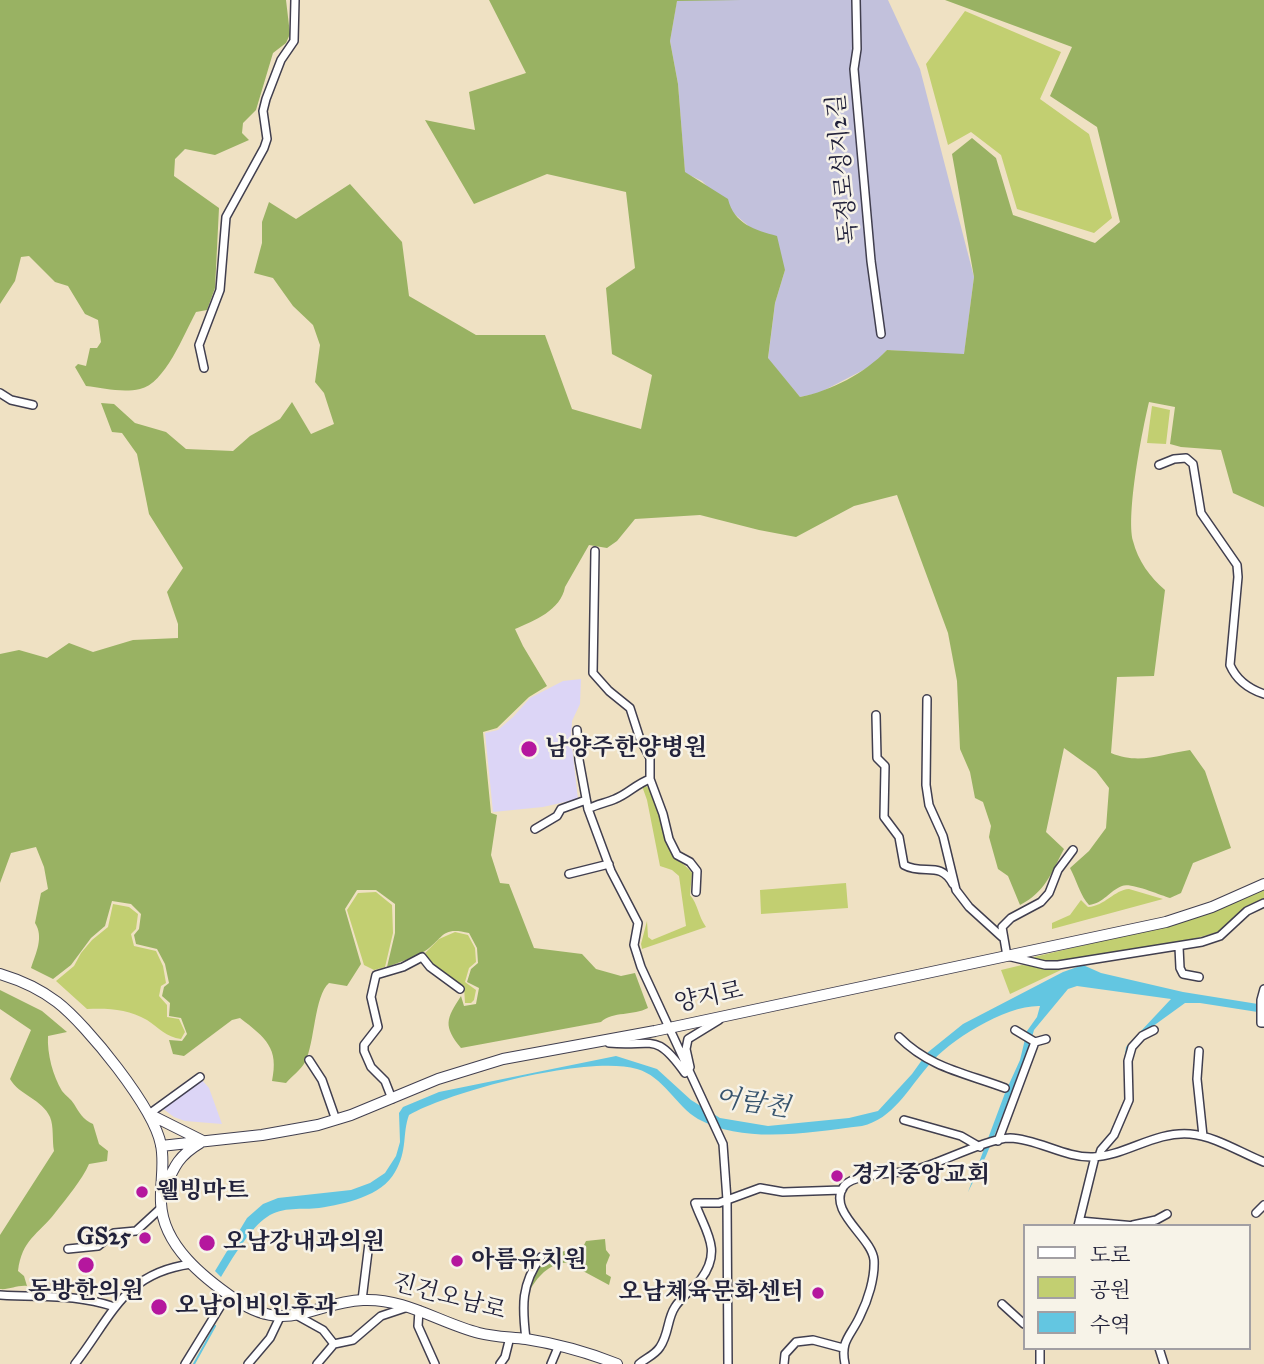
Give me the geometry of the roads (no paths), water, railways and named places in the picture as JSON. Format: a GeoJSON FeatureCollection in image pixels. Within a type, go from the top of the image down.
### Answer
{"type":"FeatureCollection","features":[{"type":"Feature","properties":{"kind":"street"},"geometry":{"type":"LineString","coordinates":[[204,368],[199,345],[220,290],[226,217],[267,139],[263,111],[281,60],[294,41],[295,0]]}},
{"type":"Feature","properties":{"kind":"street","name":"독정로성지2길"},"geometry":{"type":"LineString","coordinates":[[856,0],[854,69],[870,250],[881,334]]}},
{"type":"Feature","properties":{"kind":"street"},"geometry":{"type":"LineString","coordinates":[[0,393],[10,400],[33,405]]}},
{"type":"Feature","properties":{"kind":"street"},"geometry":{"type":"LineString","coordinates":[[1159,464],[1186,458],[1193,464],[1201,513],[1237,565],[1230,665],[1234,675],[1264,694]]}},
{"type":"Feature","properties":{"kind":"street"},"geometry":{"type":"LineString","coordinates":[[595,551],[593,673],[630,708],[640,739],[650,758],[650,779],[672,848],[697,871],[695,892]]}},
{"type":"Feature","properties":{"kind":"street"},"geometry":{"type":"LineString","coordinates":[[927,699],[926,785],[929,805],[943,836],[956,890]]}},
{"type":"Feature","properties":{"kind":"street"},"geometry":{"type":"LineString","coordinates":[[876,715],[877,758],[886,766],[884,817],[899,837],[904,865],[912,870],[940,870],[948,875],[969,907],[1003,937]]}},
{"type":"Feature","properties":{"kind":"street"},"geometry":{"type":"LineString","coordinates":[[577,730],[579,761],[588,809],[609,864],[638,923],[634,945],[646,980],[723,1144],[727,1200],[729,1364]]}},
{"type":"Feature","properties":{"kind":"street"},"geometry":{"type":"LineString","coordinates":[[588,809],[598,803],[614,800],[636,784],[650,779]]}},
{"type":"Feature","properties":{"kind":"street"},"geometry":{"type":"LineString","coordinates":[[535,829],[557,816],[561,809],[586,800]]}},
{"type":"Feature","properties":{"kind":"street"},"geometry":{"type":"LineString","coordinates":[[1073,850],[1058,870],[1049,893],[1041,902],[1011,918],[1002,927],[1007,956],[1045,965],[1058,965],[1179,947],[1220,936],[1247,911],[1264,903]]}},
{"type":"Feature","properties":{"kind":"street"},"geometry":{"type":"LineString","coordinates":[[569,874],[609,864]]}},
{"type":"Feature","properties":{"kind":"street","name":"양지로"},"geometry":{"type":"LineString","coordinates":[[162,1146],[262,1135],[336,1120],[469,1069],[503,1059],[726,1016],[1166,922],[1212,907],[1264,884]]}},
{"type":"Feature","properties":{"kind":"street"},"geometry":{"type":"LineString","coordinates":[[1179,947],[1183,974],[1199,977]]}},
{"type":"Feature","properties":{"kind":"street"},"geometry":{"type":"LineString","coordinates":[[392,1099],[385,1080],[371,1066],[364,1051],[364,1045],[378,1027],[371,997],[376,975],[403,967],[422,957],[460,989]]}},
{"type":"Feature","properties":{"kind":"street","name":"진건오남로"},"geometry":{"type":"LineString","coordinates":[[0,974],[40,991],[69,1012],[120,1072],[149,1114],[162,1146],[161,1202],[170,1235],[191,1264],[228,1294],[253,1309],[281,1315],[296,1315],[362,1300],[388,1301],[414,1308],[447,1324],[481,1333],[559,1345],[617,1364]]}},
{"type":"Feature","properties":{"kind":"street"},"geometry":{"type":"LineString","coordinates":[[1262,1020],[1261,1000],[1264,989]]}},
{"type":"Feature","properties":{"kind":"street"},"geometry":{"type":"LineString","coordinates":[[696,1087],[686,1055],[686,1043],[691,1037],[726,1016]]}},
{"type":"Feature","properties":{"kind":"street"},"geometry":{"type":"LineString","coordinates":[[1015,1030],[1035,1042],[1046,1039]]}},
{"type":"Feature","properties":{"kind":"street"},"geometry":{"type":"LineString","coordinates":[[1106,1224],[1079,1223],[1097,1157],[1114,1135],[1129,1100],[1128,1061],[1132,1047],[1142,1036],[1154,1030]]}},
{"type":"Feature","properties":{"kind":"street"},"geometry":{"type":"LineString","coordinates":[[899,1037],[919,1055],[935,1064],[1005,1088]]}},
{"type":"Feature","properties":{"kind":"street"},"geometry":{"type":"LineString","coordinates":[[597,1041],[633,1045],[659,1044],[671,1053],[696,1087]]}},
{"type":"Feature","properties":{"kind":"street"},"geometry":{"type":"LineString","coordinates":[[998,1141],[1035,1042]]}},
{"type":"Feature","properties":{"kind":"street"},"geometry":{"type":"LineString","coordinates":[[1199,1051],[1198,1079],[1203,1136]]}},
{"type":"Feature","properties":{"kind":"street"},"geometry":{"type":"LineString","coordinates":[[309,1060],[322,1080],[336,1120]]}},
{"type":"Feature","properties":{"kind":"street"},"geometry":{"type":"LineString","coordinates":[[200,1077],[149,1114],[204,1141]]}},
{"type":"Feature","properties":{"kind":"street"},"geometry":{"type":"LineString","coordinates":[[904,1120],[961,1136],[981,1147]]}},
{"type":"Feature","properties":{"kind":"street"},"geometry":{"type":"LineString","coordinates":[[845,1364],[843,1348],[860,1317],[874,1271],[873,1256],[868,1244],[842,1211],[842,1190],[845,1184],[855,1179],[915,1170],[998,1141],[1015,1139],[1082,1156],[1097,1157],[1154,1138],[1188,1133],[1203,1136],[1264,1162]]}},
{"type":"Feature","properties":{"kind":"street"},"geometry":{"type":"LineString","coordinates":[[68,1249],[98,1247],[114,1233],[136,1231],[161,1202],[176,1162],[188,1150],[204,1141]]}},
{"type":"Feature","properties":{"kind":"street"},"geometry":{"type":"LineString","coordinates":[[639,1364],[660,1348],[675,1305],[702,1278],[710,1262],[712,1248],[709,1230],[695,1203],[719,1203],[760,1188],[783,1192],[842,1190]]}},
{"type":"Feature","properties":{"kind":"street"},"geometry":{"type":"LineString","coordinates":[[1256,1213],[1264,1205]]}},
{"type":"Feature","properties":{"kind":"street"},"geometry":{"type":"LineString","coordinates":[[1138,1224],[1167,1214]]}},
{"type":"Feature","properties":{"kind":"street"},"geometry":{"type":"LineString","coordinates":[[362,1300],[370,1235]]}},
{"type":"Feature","properties":{"kind":"street"},"geometry":{"type":"LineString","coordinates":[[526,1339],[524,1290],[528,1276],[541,1257]]}},
{"type":"Feature","properties":{"kind":"street"},"geometry":{"type":"LineString","coordinates":[[75,1364],[115,1307],[143,1279],[171,1267],[191,1264]]}},
{"type":"Feature","properties":{"kind":"street"},"geometry":{"type":"LineString","coordinates":[[185,1364],[228,1294]]}},
{"type":"Feature","properties":{"kind":"street"},"geometry":{"type":"LineString","coordinates":[[0,1296],[66,1296],[115,1307]]}},
{"type":"Feature","properties":{"kind":"street"},"geometry":{"type":"LineString","coordinates":[[1002,1304],[1023,1323]]}},
{"type":"Feature","properties":{"kind":"street"},"geometry":{"type":"LineString","coordinates":[[317,1364],[334,1344],[353,1340],[381,1316],[414,1308],[418,1326],[435,1364]]}},
{"type":"Feature","properties":{"kind":"street"},"geometry":{"type":"LineString","coordinates":[[248,1364],[270,1338],[281,1315]]}},
{"type":"Feature","properties":{"kind":"street"},"geometry":{"type":"LineString","coordinates":[[296,1315],[323,1330],[334,1344]]}},
{"type":"Feature","properties":{"kind":"street"},"geometry":{"type":"LineString","coordinates":[[500,1364],[505,1357],[510,1337]]}},
{"type":"Feature","properties":{"kind":"street"},"geometry":{"type":"LineString","coordinates":[[784,1364],[785,1354],[796,1342],[813,1340],[843,1348]]}},
{"type":"Feature","properties":{"kind":"street"},"geometry":{"type":"LineString","coordinates":[[551,1364],[559,1345]]}},
{"type":"Feature","properties":{"kind":"water"},"geometry":{"type":"Polygon","coordinates":[[[1083,965],[1101,973],[1183,992],[1264,1005],[1264,1013],[1185,1003],[1138,1037],[1133,1042],[1127,1098],[1116,1128],[1097,1154],[1099,1145],[1110,1133],[1124,1101],[1126,1047],[1171,999],[1077,986],[1068,989],[1034,1030],[1026,1058],[986,1156],[968,1192],[1020,1060],[1027,1031],[1037,1017],[1040,1006],[1011,1011],[964,1035],[937,1056],[891,1110],[883,1117],[862,1126],[778,1134],[737,1132],[717,1127],[698,1119],[662,1084],[637,1069],[615,1066],[587,1067],[522,1077],[457,1095],[409,1115],[399,1164],[381,1187],[362,1198],[340,1204],[286,1210],[267,1217],[248,1236],[221,1277],[215,1271],[247,1218],[263,1204],[278,1198],[351,1190],[370,1183],[385,1173],[396,1156],[400,1142],[399,1113],[403,1107],[439,1092],[616,1056],[657,1069],[691,1100],[720,1118],[768,1126],[849,1118],[878,1111],[927,1053],[963,1024],[1063,972],[1083,965]]]}},
{"type":"Feature","properties":{"kind":"waterway","name":"어람천"},"geometry":{"type":"LineString","coordinates":[[194,1364],[215,1326]]}},
{"type":"Feature","properties":{"kind":"place","name":"남양주한양병원"},"geometry":{"type":"Point","coordinates":[529,749]}},
{"type":"Feature","properties":{"kind":"place","name":"경기중앙교회"},"geometry":{"type":"Point","coordinates":[837,1176]}},
{"type":"Feature","properties":{"kind":"place","name":"웰빙마트"},"geometry":{"type":"Point","coordinates":[142,1192]}},
{"type":"Feature","properties":{"kind":"place","name":"GS25"},"geometry":{"type":"Point","coordinates":[145,1238]}},
{"type":"Feature","properties":{"kind":"place","name":"오남강내과의원"},"geometry":{"type":"Point","coordinates":[207,1243]}},
{"type":"Feature","properties":{"kind":"place","name":"아름유치원"},"geometry":{"type":"Point","coordinates":[457,1261]}},
{"type":"Feature","properties":{"kind":"place","name":"동방한의원"},"geometry":{"type":"Point","coordinates":[86,1265]}},
{"type":"Feature","properties":{"kind":"place","name":"오남쳬육문화센터"},"geometry":{"type":"Point","coordinates":[818,1293]}},
{"type":"Feature","properties":{"kind":"place","name":"오남이비인후과"},"geometry":{"type":"Point","coordinates":[159,1307]}}]}
